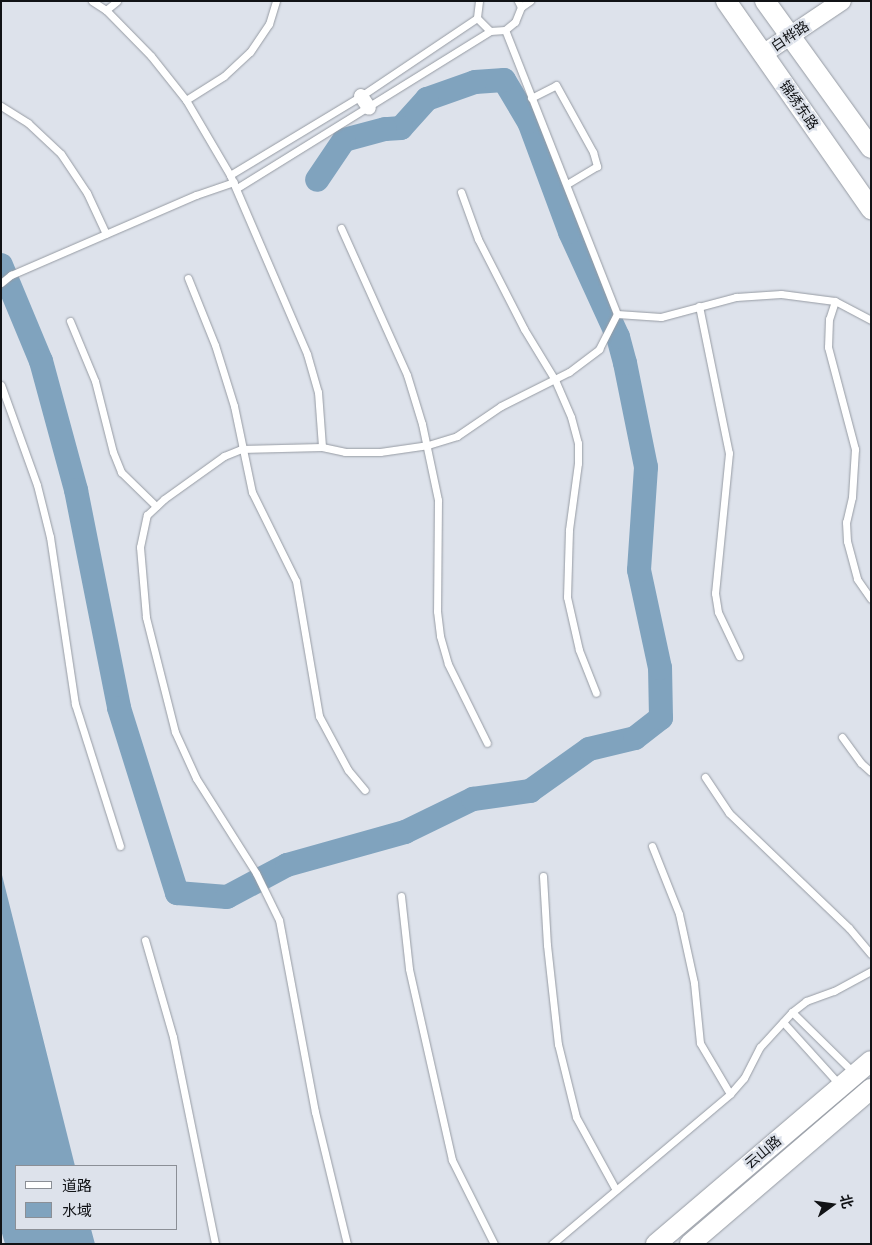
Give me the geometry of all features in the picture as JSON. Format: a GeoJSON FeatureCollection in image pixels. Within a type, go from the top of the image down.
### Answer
{"type":"FeatureCollection","features":[{"type":"Feature","properties":{"kind":"main road","name":"锦绣东路"},"geometry":{"type":"LineString","coordinates":[[726,1],[871,209]]}},
{"type":"Feature","properties":{"kind":"main road"},"geometry":{"type":"LineString","coordinates":[[765,1],[871,148]]}},
{"type":"Feature","properties":{"kind":"main road","name":"云山路"},"geometry":{"type":"LineString","coordinates":[[656,1244],[871,1060]]}},
{"type":"Feature","properties":{"kind":"main road","name":"云山路"},"geometry":{"type":"LineString","coordinates":[[690,1244],[871,1089]]}},
{"type":"Feature","properties":{"kind":"street","name":"白桦路"},"geometry":{"type":"LineString","coordinates":[[763,54],[842,1]]}},
{"type":"Feature","properties":{"kind":"lane"},"geometry":{"type":"LineString","coordinates":[[92,1],[106,10],[152,56],[186,100],[230,174],[307,354],[318,392],[322,447]]}},
{"type":"Feature","properties":{"kind":"lane"},"geometry":{"type":"LineString","coordinates":[[106,10],[117,1]]}},
{"type":"Feature","properties":{"kind":"lane"},"geometry":{"type":"LineString","coordinates":[[186,100],[224,76],[250,52],[268,24],[276,1]]}},
{"type":"Feature","properties":{"kind":"lane"},"geometry":{"type":"LineString","coordinates":[[1,283],[12,275],[106,234],[235,185],[365,102],[477,18],[479,1]]}},
{"type":"Feature","properties":{"kind":"lane"},"geometry":{"type":"LineString","coordinates":[[230,174],[365,102],[490,31],[505,30],[515,22],[520,4],[530,1]]}},
{"type":"Feature","properties":{"kind":"lane"},"geometry":{"type":"LineString","coordinates":[[477,18],[490,31]]}},
{"type":"Feature","properties":{"kind":"lane"},"geometry":{"type":"LineString","coordinates":[[347,1244],[315,1112],[279,920],[261,881],[201,786],[174,732],[141,584],[140,547],[147,515],[156,506],[182,484],[241,449],[322,447],[345,452],[380,452],[428,445],[457,436],[501,406],[555,380],[588,359],[609,333],[615,318],[567,184],[530,98],[505,30]]}},
{"type":"Feature","properties":{"kind":"lane"},"geometry":{"type":"LineString","coordinates":[[530,98],[556,85],[593,152],[597,166],[567,184]]}},
{"type":"Feature","properties":{"kind":"lane"},"geometry":{"type":"LineString","coordinates":[[1,106],[28,123],[61,154],[87,193],[106,234]]}},
{"type":"Feature","properties":{"kind":"lane"},"geometry":{"type":"LineString","coordinates":[[461,192],[478,238],[505,293],[565,400],[578,443],[566,566],[567,597],[579,650],[596,693]]}},
{"type":"Feature","properties":{"kind":"lane"},"geometry":{"type":"LineString","coordinates":[[341,228],[407,375],[428,445],[438,500],[437,611],[440,636],[448,664],[487,743]]}},
{"type":"Feature","properties":{"kind":"lane"},"geometry":{"type":"LineString","coordinates":[[188,278],[218,354],[239,429],[241,449],[261,517],[296,581],[319,716],[348,770],[365,790]]}},
{"type":"Feature","properties":{"kind":"lane"},"geometry":{"type":"LineString","coordinates":[[615,318],[661,317],[736,297],[781,294],[835,301],[871,320]]}},
{"type":"Feature","properties":{"kind":"lane"},"geometry":{"type":"LineString","coordinates":[[835,301],[829,319],[828,347],[855,449],[847,541],[857,579],[871,599]]}},
{"type":"Feature","properties":{"kind":"lane"},"geometry":{"type":"LineString","coordinates":[[699,306],[729,453],[715,592],[718,612],[739,656]]}},
{"type":"Feature","properties":{"kind":"lane"},"geometry":{"type":"LineString","coordinates":[[70,322],[95,381],[113,452],[121,472],[156,506]]}},
{"type":"Feature","properties":{"kind":"lane"},"geometry":{"type":"LineString","coordinates":[[1,385],[36,484],[50,537],[74,704],[120,846]]}},
{"type":"Feature","properties":{"kind":"lane"},"geometry":{"type":"LineString","coordinates":[[842,737],[861,764],[871,772]]}},
{"type":"Feature","properties":{"kind":"lane"},"geometry":{"type":"LineString","coordinates":[[705,777],[729,813],[849,928],[871,954]]}},
{"type":"Feature","properties":{"kind":"lane"},"geometry":{"type":"LineString","coordinates":[[652,846],[679,914],[694,983],[700,1042],[730,1094]]}},
{"type":"Feature","properties":{"kind":"lane"},"geometry":{"type":"LineString","coordinates":[[543,876],[547,945],[558,1044],[576,1118],[616,1190]]}},
{"type":"Feature","properties":{"kind":"lane"},"geometry":{"type":"LineString","coordinates":[[401,896],[409,969],[452,1160],[494,1244]]}},
{"type":"Feature","properties":{"kind":"lane"},"geometry":{"type":"LineString","coordinates":[[145,940],[173,1037],[215,1244]]}},
{"type":"Feature","properties":{"kind":"lane"},"geometry":{"type":"LineString","coordinates":[[552,1244],[730,1094],[744,1078],[760,1047],[792,1012],[871,970]]}},
{"type":"Feature","properties":{"kind":"lane"},"geometry":{"type":"LineString","coordinates":[[792,1012],[848,1080]]}},
{"type":"Feature","properties":{"kind":"lane"},"geometry":{"type":"LineString","coordinates":[[783,1022],[848,1080]]}},
{"type":"Feature","properties":{"kind":"water"},"geometry":{"type":"Polygon","coordinates":[[[1,871],[75,1165],[15,1165],[15,1230],[91,1230],[95,1244],[5,1244],[1,1230],[1,871]]]}},
{"type":"Feature","properties":{"kind":"waterway"},"geometry":{"type":"LineString","coordinates":[[1,265],[41,361],[76,490],[119,708],[177,893],[227,897],[287,865],[405,832],[473,799],[530,791],[589,749],[635,738],[661,718],[660,668],[639,570],[646,467],[625,363],[618,337],[570,232],[529,122],[504,80],[475,82],[427,99],[401,128],[385,129],[344,140],[317,180]]}}]}
